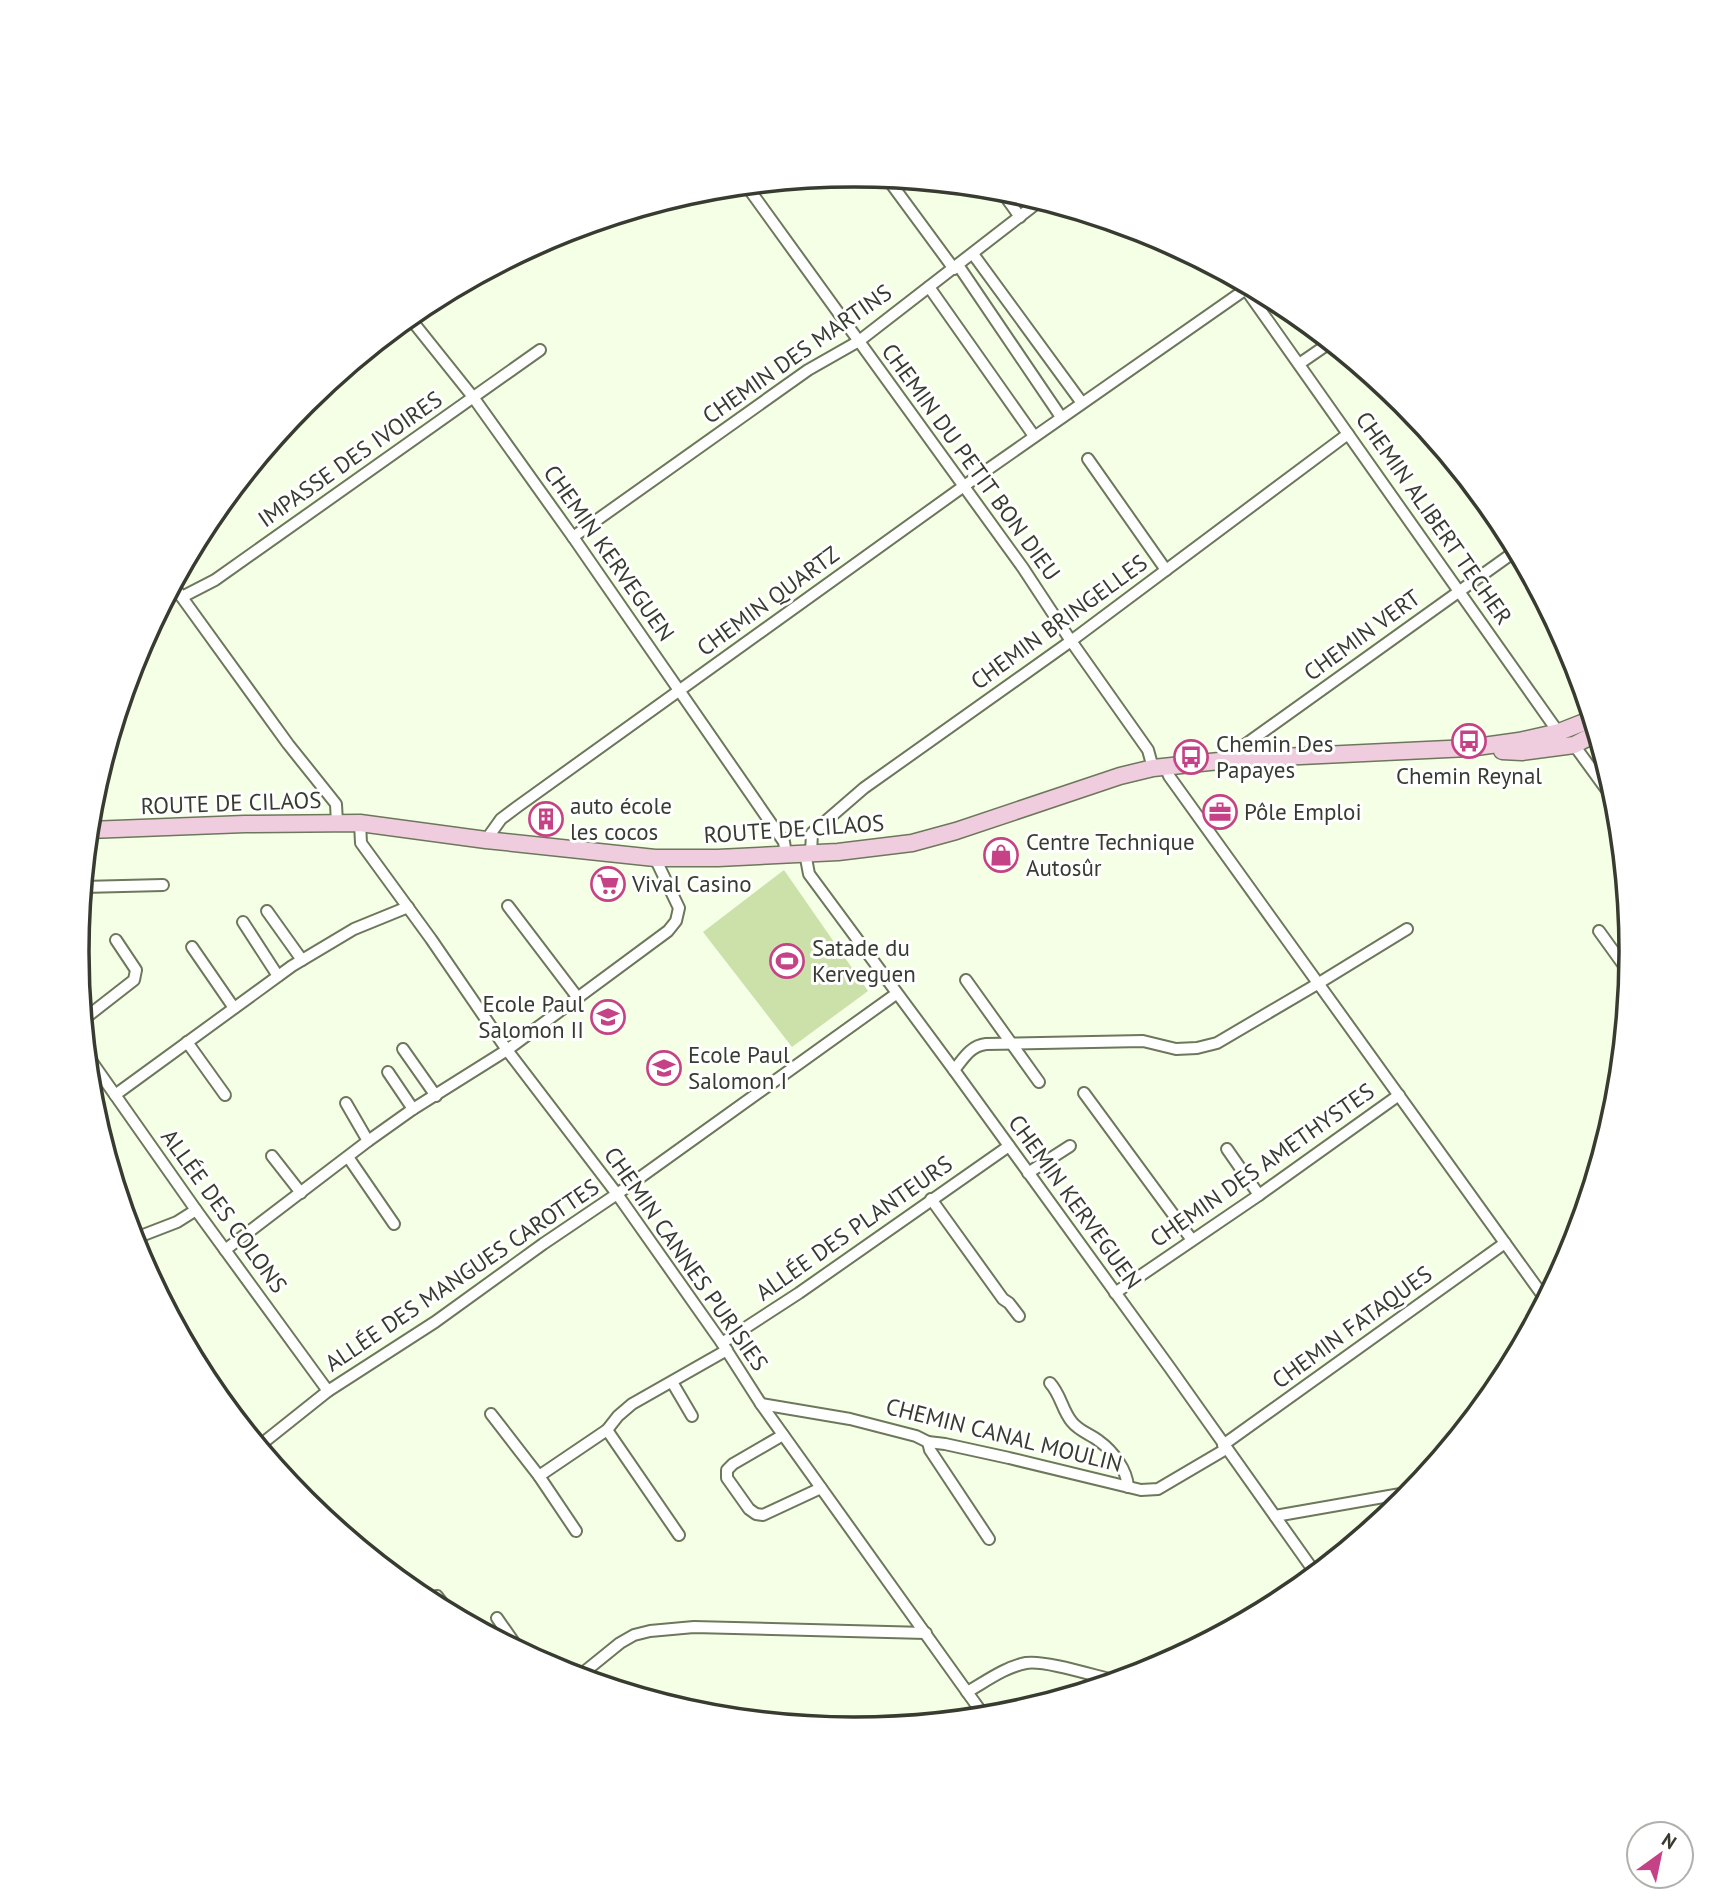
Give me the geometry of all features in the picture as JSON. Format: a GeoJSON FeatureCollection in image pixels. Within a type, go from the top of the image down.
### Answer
{"type":"FeatureCollection","features":[{"type":"Feature","properties":{"kind":"main road","name":"ROUTE DE CILAOS"},"geometry":{"type":"LineString","coordinates":[[1567,741],[1585,725]]}},
{"type":"Feature","properties":{"kind":"main road","name":"ROUTE DE CILAOS"},"geometry":{"type":"LineString","coordinates":[[100,830],[360,823],[655,859],[872,849],[912,843],[956,831],[1120,776],[1159,767],[1238,759],[1451,750],[1522,752],[1588,735]]}},
{"type":"Feature","properties":{"kind":"street"},"geometry":{"type":"LineString","coordinates":[[895,188],[956,267],[1061,417]]}},
{"type":"Feature","properties":{"kind":"street","name":"CHEMIN DU PETIT BON DIEU"},"geometry":{"type":"LineString","coordinates":[[752,193],[1023,568],[1159,767],[1169,776],[1320,983],[1540,1292]]}},
{"type":"Feature","properties":{"kind":"street"},"geometry":{"type":"LineString","coordinates":[[1010,202],[1020,217]]}},
{"type":"Feature","properties":{"kind":"street","name":"CHEMIN DES MARTINS"},"geometry":{"type":"LineString","coordinates":[[573,537],[808,370],[859,341],[1031,208]]}},
{"type":"Feature","properties":{"kind":"street"},"geometry":{"type":"LineString","coordinates":[[973,254],[1082,402]]}},
{"type":"Feature","properties":{"kind":"street"},"geometry":{"type":"LineString","coordinates":[[929,287],[1034,436]]}},
{"type":"Feature","properties":{"kind":"street","name":"CHEMIN QUARTZ"},"geometry":{"type":"LineString","coordinates":[[486,840],[501,819],[517,807],[1237,289]]}},
{"type":"Feature","properties":{"kind":"street","name":"CHEMIN ALIBERT TECHER"},"geometry":{"type":"LineString","coordinates":[[1253,299],[1567,741]]}},
{"type":"Feature","properties":{"kind":"street","name":"CHEMIN KERVEGUEN"},"geometry":{"type":"LineString","coordinates":[[416,326],[473,397],[573,537],[784,842],[786,854]]}},
{"type":"Feature","properties":{"kind":"street"},"geometry":{"type":"LineString","coordinates":[[1299,364],[1323,347]]}},
{"type":"Feature","properties":{"kind":"street","name":"IMPASSE DES IVOIRES"},"geometry":{"type":"LineString","coordinates":[[182,597],[215,580],[540,351]]}},
{"type":"Feature","properties":{"kind":"street","name":"CHEMIN BRINGELLES"},"geometry":{"type":"LineString","coordinates":[[808,853],[811,833],[864,788],[1071,641],[1348,434]]}},
{"type":"Feature","properties":{"kind":"street"},"geometry":{"type":"LineString","coordinates":[[1088,459],[1166,569]]}},
{"type":"Feature","properties":{"kind":"street","name":"CHEMIN VERT"},"geometry":{"type":"LineString","coordinates":[[1238,759],[1237,753],[1246,744],[1509,556]]}},
{"type":"Feature","properties":{"kind":"street"},"geometry":{"type":"LineString","coordinates":[[179,593],[288,744],[335,804],[337,823]]}},
{"type":"Feature","properties":{"kind":"street"},"geometry":{"type":"LineString","coordinates":[[1567,741],[1600,782]]}},
{"type":"Feature","properties":{"kind":"street","name":"CHEMIN CANNES PURISIES"},"geometry":{"type":"LineString","coordinates":[[360,823],[361,842],[507,1050],[617,1194],[761,1404],[978,1707]]}},
{"type":"Feature","properties":{"kind":"street","name":"CHEMIN KERVEGUEN"},"geometry":{"type":"LineString","coordinates":[[808,853],[809,874],[1170,1368],[1310,1566]]}},
{"type":"Feature","properties":{"kind":"street"},"geometry":{"type":"LineString","coordinates":[[225,1250],[368,1141],[413,1109],[507,1050],[668,931],[676,921],[679,908],[655,859]]}},
{"type":"Feature","properties":{"kind":"street"},"geometry":{"type":"LineString","coordinates":[[93,887],[163,885]]}},
{"type":"Feature","properties":{"kind":"street"},"geometry":{"type":"LineString","coordinates":[[508,906],[578,998]]}},
{"type":"Feature","properties":{"kind":"street"},"geometry":{"type":"LineString","coordinates":[[115,1095],[302,960],[354,929],[408,907]]}},
{"type":"Feature","properties":{"kind":"street"},"geometry":{"type":"LineString","coordinates":[[267,911],[302,960]]}},
{"type":"Feature","properties":{"kind":"street"},"geometry":{"type":"LineString","coordinates":[[243,922],[278,976]]}},
{"type":"Feature","properties":{"kind":"street"},"geometry":{"type":"LineString","coordinates":[[954,1070],[971,1049],[986,1044],[1143,1041],[1176,1049],[1217,1043],[1407,929]]}},
{"type":"Feature","properties":{"kind":"street"},"geometry":{"type":"LineString","coordinates":[[1599,930],[1620,959]]}},
{"type":"Feature","properties":{"kind":"street"},"geometry":{"type":"LineString","coordinates":[[92,1012],[134,980],[136,975],[136,970],[116,940]]}},
{"type":"Feature","properties":{"kind":"street"},"geometry":{"type":"LineString","coordinates":[[192,947],[234,1008]]}},
{"type":"Feature","properties":{"kind":"street"},"geometry":{"type":"LineString","coordinates":[[966,980],[1038,1082]]}},
{"type":"Feature","properties":{"kind":"street","name":"ALLÉE DES MANGUES CAROTTES"},"geometry":{"type":"LineString","coordinates":[[266,1441],[328,1391],[435,1322],[896,994]]}},
{"type":"Feature","properties":{"kind":"street"},"geometry":{"type":"LineString","coordinates":[[187,1042],[225,1096]]}},
{"type":"Feature","properties":{"kind":"street"},"geometry":{"type":"LineString","coordinates":[[402,1049],[436,1096]]}},
{"type":"Feature","properties":{"kind":"street"},"geometry":{"type":"LineString","coordinates":[[388,1072],[413,1109]]}},
{"type":"Feature","properties":{"kind":"street","name":"ALLÉE DES COLONS"},"geometry":{"type":"LineString","coordinates":[[99,1073],[328,1391]]}},
{"type":"Feature","properties":{"kind":"street"},"geometry":{"type":"LineString","coordinates":[[1084,1093],[1192,1240]]}},
{"type":"Feature","properties":{"kind":"street","name":"CHEMIN DES AMETHYSTES"},"geometry":{"type":"LineString","coordinates":[[1115,1293],[1399,1095]]}},
{"type":"Feature","properties":{"kind":"street"},"geometry":{"type":"LineString","coordinates":[[346,1103],[368,1141]]}},
{"type":"Feature","properties":{"kind":"street","name":"ALLÉE DES PLANTEURS"},"geometry":{"type":"LineString","coordinates":[[539,1476],[607,1430],[632,1404],[672,1382],[724,1347],[1009,1146]]}},
{"type":"Feature","properties":{"kind":"street"},"geometry":{"type":"LineString","coordinates":[[1028,1173],[1070,1146]]}},
{"type":"Feature","properties":{"kind":"street"},"geometry":{"type":"LineString","coordinates":[[1227,1149],[1259,1195]]}},
{"type":"Feature","properties":{"kind":"street"},"geometry":{"type":"LineString","coordinates":[[272,1156],[301,1193]]}},
{"type":"Feature","properties":{"kind":"street"},"geometry":{"type":"LineString","coordinates":[[348,1157],[394,1224]]}},
{"type":"Feature","properties":{"kind":"street"},"geometry":{"type":"LineString","coordinates":[[931,1199],[1003,1299],[1019,1316]]}},
{"type":"Feature","properties":{"kind":"street"},"geometry":{"type":"LineString","coordinates":[[144,1235],[177,1222],[196,1210]]}},
{"type":"Feature","properties":{"kind":"street","name":"CHEMIN FATAQUES"},"geometry":{"type":"LineString","coordinates":[[1225,1447],[1504,1243]]}},
{"type":"Feature","properties":{"kind":"street"},"geometry":{"type":"LineString","coordinates":[[672,1382],[692,1416]]}},
{"type":"Feature","properties":{"kind":"street"},"geometry":{"type":"LineString","coordinates":[[1050,1383],[1069,1419],[1105,1446],[1124,1470],[1128,1487]]}},
{"type":"Feature","properties":{"kind":"street","name":"CHEMIN CANAL MOULIN"},"geometry":{"type":"LineString","coordinates":[[761,1404],[850,1419],[916,1436],[928,1442],[997,1455],[1141,1490],[1158,1489],[1225,1447]]}},
{"type":"Feature","properties":{"kind":"street"},"geometry":{"type":"LineString","coordinates":[[491,1414],[539,1476],[576,1531]]}},
{"type":"Feature","properties":{"kind":"street"},"geometry":{"type":"LineString","coordinates":[[607,1430],[679,1535]]}},
{"type":"Feature","properties":{"kind":"street"},"geometry":{"type":"LineString","coordinates":[[783,1435],[727,1470],[727,1478],[749,1509],[762,1515],[821,1488]]}},
{"type":"Feature","properties":{"kind":"street"},"geometry":{"type":"LineString","coordinates":[[928,1442],[930,1450],[989,1539]]}},
{"type":"Feature","properties":{"kind":"street"},"geometry":{"type":"LineString","coordinates":[[1275,1517],[1393,1495]]}},
{"type":"Feature","properties":{"kind":"street"},"geometry":{"type":"LineString","coordinates":[[497,1618],[508,1634]]}},
{"type":"Feature","properties":{"kind":"street"},"geometry":{"type":"LineString","coordinates":[[588,1669],[620,1643],[634,1635],[650,1631],[694,1627],[926,1633]]}},
{"type":"Feature","properties":{"kind":"street"},"geometry":{"type":"LineString","coordinates":[[967,1692],[1012,1667],[1028,1663],[1045,1664],[1100,1677]]}},
{"type":"Feature","properties":{"kind":"green space","name":"Satade du Kerveguen"},"geometry":{"type":"Polygon","coordinates":[[[784,870],[868,991],[792,1047],[703,932],[784,870]]]}},
{"type":"Feature","properties":{"kind":"place","name":"Chemin Reynal"},"geometry":{"type":"Point","coordinates":[1469,741]}},
{"type":"Feature","properties":{"kind":"place","name":"Chemin Des Papayes"},"geometry":{"type":"Point","coordinates":[1191,757]}},
{"type":"Feature","properties":{"kind":"place","name":"Pôle Emploi"},"geometry":{"type":"Point","coordinates":[1220,812]}},
{"type":"Feature","properties":{"kind":"place","name":"auto école les cocos"},"geometry":{"type":"Point","coordinates":[546,819]}},
{"type":"Feature","properties":{"kind":"place","name":"Centre Technique Autosûr"},"geometry":{"type":"Point","coordinates":[1001,855]}},
{"type":"Feature","properties":{"kind":"place","name":"Vival Casino"},"geometry":{"type":"Point","coordinates":[608,884]}},
{"type":"Feature","properties":{"kind":"place","name":"Satade du Kerveguen"},"geometry":{"type":"Point","coordinates":[787,961]}},
{"type":"Feature","properties":{"kind":"place","name":"Ecole Paul Salomon II"},"geometry":{"type":"Point","coordinates":[608,1017]}},
{"type":"Feature","properties":{"kind":"place","name":"Ecole Paul Salomon I"},"geometry":{"type":"Point","coordinates":[664,1068]}}]}
